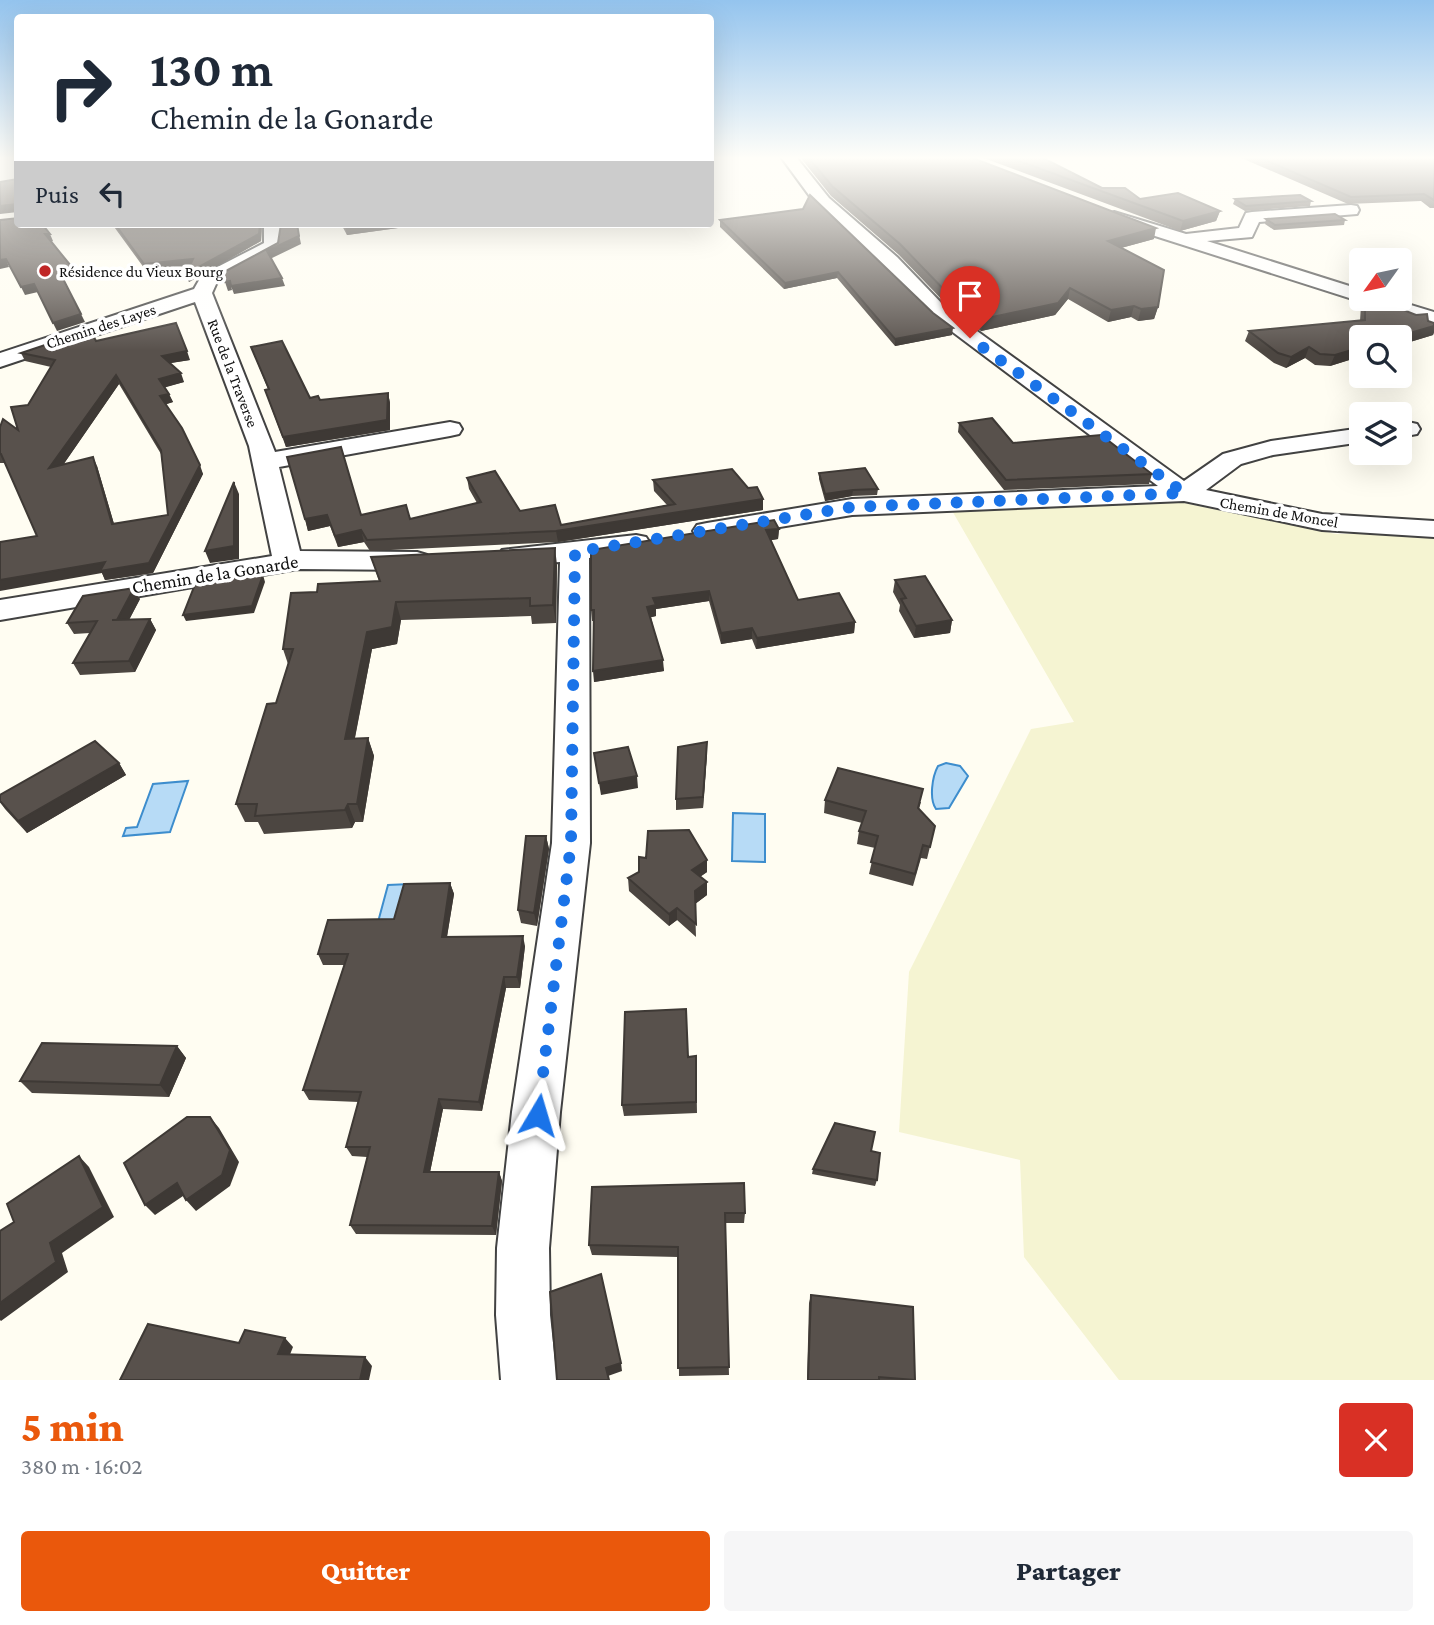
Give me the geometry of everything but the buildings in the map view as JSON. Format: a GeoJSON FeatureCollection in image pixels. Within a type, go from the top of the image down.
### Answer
{"type":"FeatureCollection","features":[{"type":"Feature","properties":{"kind":"street","name":"Chemin de Moncel"},"geometry":{"type":"LineString","coordinates":[[845,221],[890,261],[941,314],[1184,493],[1322,522],[1434,529]]}},
{"type":"Feature","properties":{"kind":"street"},"geometry":{"type":"LineString","coordinates":[[1129,221],[1349,293]]}},
{"type":"Feature","properties":{"kind":"street"},"geometry":{"type":"LineString","coordinates":[[1177,239],[1246,233],[1250,221]]}},
{"type":"Feature","properties":{"kind":"street"},"geometry":{"type":"LineString","coordinates":[[202,293],[209,279],[273,245],[273,228]]}},
{"type":"Feature","properties":{"kind":"street","name":"Chemin des Layes"},"geometry":{"type":"LineString","coordinates":[[0,360],[202,293]]}},
{"type":"Feature","properties":{"kind":"street","name":"Rue de la Traverse"},"geometry":{"type":"LineString","coordinates":[[202,293],[261,446],[288,561]]}},
{"type":"Feature","properties":{"kind":"street"},"geometry":{"type":"LineString","coordinates":[[1412,312],[1434,319]]}},
{"type":"Feature","properties":{"kind":"street"},"geometry":{"type":"LineString","coordinates":[[265,462],[359,443],[450,429]]}},
{"type":"Feature","properties":{"kind":"street"},"geometry":{"type":"LineString","coordinates":[[491,557],[575,552],[852,507],[1184,493],[1232,459],[1271,448],[1349,437]]}},
{"type":"Feature","properties":{"kind":"street"},"geometry":{"type":"LineString","coordinates":[[529,1380],[523,1340],[525,1224],[571,843],[575,552]]}},
{"type":"Feature","properties":{"kind":"street","name":"Chemin de la Gonarde"},"geometry":{"type":"LineString","coordinates":[[0,610],[288,561],[370,563],[438,560]]}},
{"type":"Feature","properties":{"kind":"green space"},"geometry":{"type":"Polygon","coordinates":[[[947,502],[1179,502],[1336,534],[1434,534],[1434,1380],[1119,1380],[1024,1257],[1020,1160],[899,1132],[909,972],[1031,729],[1074,722],[947,502]]]}},
{"type":"Feature","properties":{"kind":"water"},"geometry":{"type":"Polygon","coordinates":[[[946,763],[960,766],[968,776],[949,808],[936,809],[932,794],[933,782],[938,766],[946,763]]]}},
{"type":"Feature","properties":{"kind":"water"},"geometry":{"type":"Polygon","coordinates":[[[188,781],[170,832],[123,836],[126,828],[137,827],[153,784],[188,781]]]}},
{"type":"Feature","properties":{"kind":"water"},"geometry":{"type":"Polygon","coordinates":[[[733,813],[765,814],[765,862],[732,861],[733,813]]]}},
{"type":"Feature","properties":{"kind":"water"},"geometry":{"type":"Polygon","coordinates":[[[410,884],[400,922],[378,922],[388,885],[410,884]]]}},
{"type":"Feature","properties":{"kind":"place","name":"Résidence du Vieux Bourg"},"geometry":{"type":"Point","coordinates":[45,271]}},
{"type":"Feature","properties":{"kind":"route"},"geometry":{"type":"LineString","coordinates":[[538,1115],[571,843],[575,552],[852,507],[1184,493],[970,338]]}}]}
